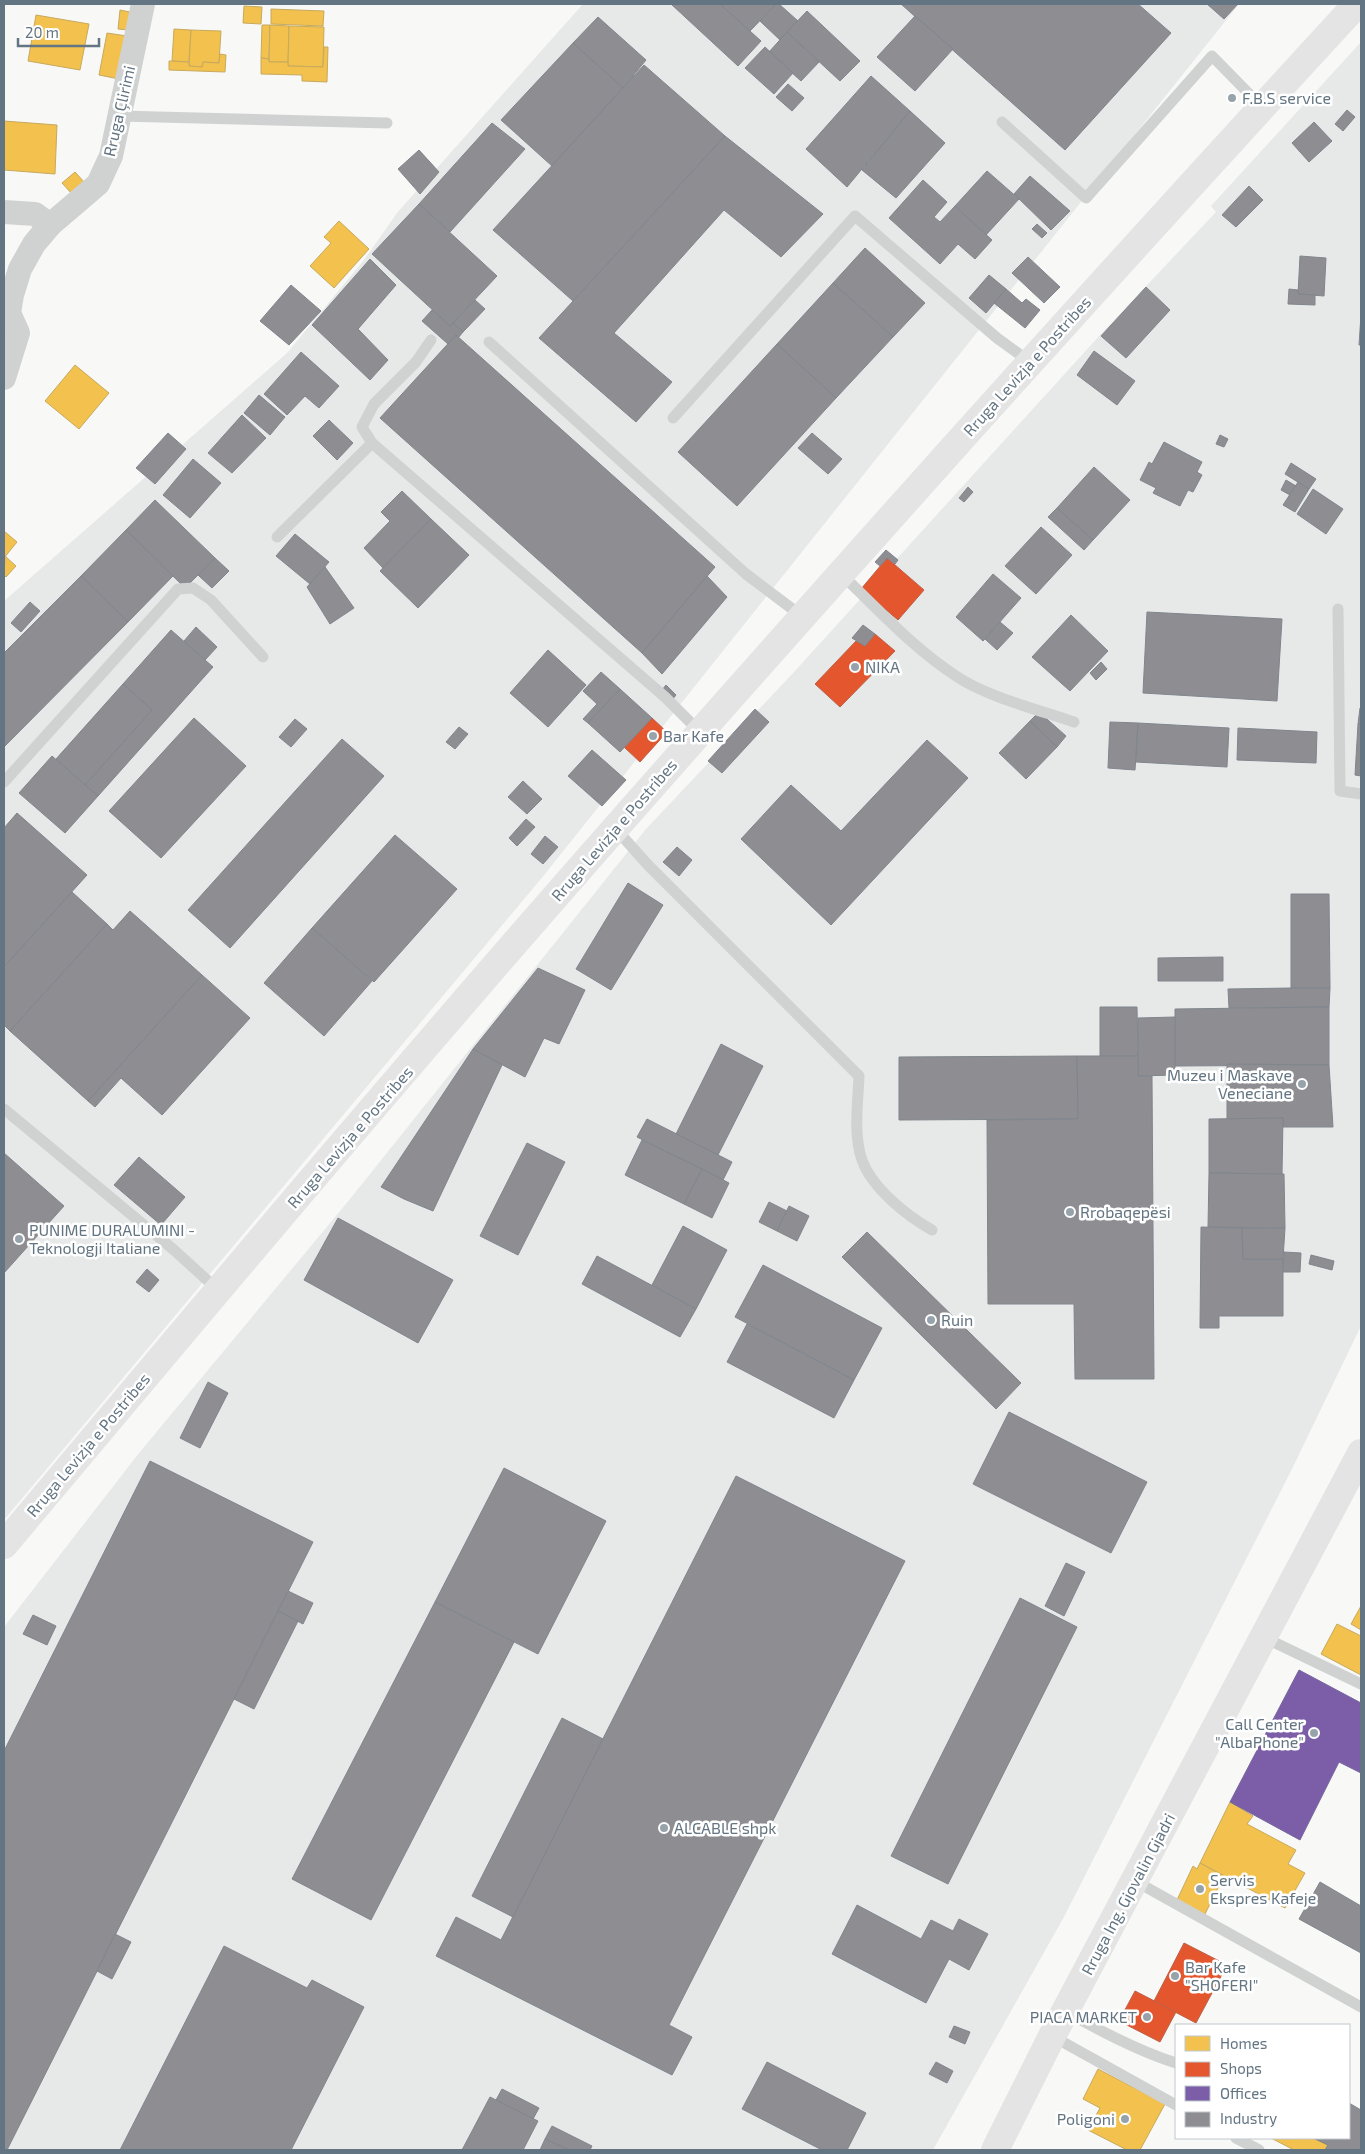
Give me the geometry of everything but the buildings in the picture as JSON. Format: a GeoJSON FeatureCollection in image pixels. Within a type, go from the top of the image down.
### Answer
{"type":"FeatureCollection","features":[{"type":"Feature","properties":{"kind":"street","name":"Rruga Çlirimi"},"geometry":{"type":"LineString","coordinates":[[4,378],[18,333],[9,313],[20,269],[34,244],[50,225],[98,184],[111,156],[143,4]]}},
{"type":"Feature","properties":{"kind":"street","name":"Rruga Levizja e Postribes"},"geometry":{"type":"LineString","coordinates":[[4,1545],[218,1290],[615,828],[1030,362],[1357,4]]}},
{"type":"Feature","properties":{"kind":"street"},"geometry":{"type":"LineString","coordinates":[[4,212],[35,214],[50,225]]}},
{"type":"Feature","properties":{"kind":"street","name":"Rruga Ing. Gjovalin Gjadri"},"geometry":{"type":"LineString","coordinates":[[995,2150],[1052,2036],[1361,1453]]}},
{"type":"Feature","properties":{"kind":"lane"},"geometry":{"type":"LineString","coordinates":[[1002,122],[1086,198],[1212,56],[1262,106]]}},
{"type":"Feature","properties":{"kind":"lane"},"geometry":{"type":"LineString","coordinates":[[119,116],[387,123]]}},
{"type":"Feature","properties":{"kind":"lane"},"geometry":{"type":"LineString","coordinates":[[673,418],[855,216],[997,338],[1030,362]]}},
{"type":"Feature","properties":{"kind":"lane"},"geometry":{"type":"LineString","coordinates":[[431,340],[416,362],[374,404],[362,427],[372,443],[665,697],[700,732]]}},
{"type":"Feature","properties":{"kind":"lane"},"geometry":{"type":"LineString","coordinates":[[489,342],[746,574],[803,617]]}},
{"type":"Feature","properties":{"kind":"lane"},"geometry":{"type":"LineString","coordinates":[[277,537],[372,443]]}},
{"type":"Feature","properties":{"kind":"lane"},"geometry":{"type":"LineString","coordinates":[[841,574],[923,652],[957,678],[993,694],[1074,722]]}},
{"type":"Feature","properties":{"kind":"lane"},"geometry":{"type":"LineString","coordinates":[[4,782],[178,589],[193,588],[211,600],[263,657]]}},
{"type":"Feature","properties":{"kind":"lane"},"geometry":{"type":"LineString","coordinates":[[1338,609],[1340,791],[1361,794]]}},
{"type":"Feature","properties":{"kind":"lane"},"geometry":{"type":"LineString","coordinates":[[615,828],[655,872],[859,1076],[856,1125],[862,1161],[882,1191],[913,1219],[932,1230]]}},
{"type":"Feature","properties":{"kind":"lane"},"geometry":{"type":"LineString","coordinates":[[4,1109],[174,1250],[218,1290]]}},
{"type":"Feature","properties":{"kind":"lane"},"geometry":{"type":"LineString","coordinates":[[1264,1638],[1361,1684]]}},
{"type":"Feature","properties":{"kind":"lane"},"geometry":{"type":"LineString","coordinates":[[1135,1881],[1361,2007]]}},
{"type":"Feature","properties":{"kind":"lane"},"geometry":{"type":"LineString","coordinates":[[1066,2011],[1091,2026],[1175,2063]]}},
{"type":"Feature","properties":{"kind":"lane"},"geometry":{"type":"LineString","coordinates":[[1052,2036],[1175,2104]]}},
{"type":"Feature","properties":{"kind":"lane"},"geometry":{"type":"LineString","coordinates":[[1238,2139],[1259,2150]]}},
{"type":"Feature","properties":{"kind":"shaded area"},"geometry":{"type":"Polygon","coordinates":[[[583,4],[1239,4],[545,874],[4,1520],[4,601],[287,353],[364,260],[397,213],[583,4]]]}},
{"type":"Feature","properties":{"kind":"shaded area"},"geometry":{"type":"Polygon","coordinates":[[[1361,42],[1361,1326],[1291,1471],[1065,1915],[933,2150],[4,2150],[4,1627],[139,1453],[350,1199],[646,829],[794,672],[1100,335],[1216,212],[1211,206],[1361,42]]]}},
{"type":"Feature","properties":{"kind":"place","name":"F.B.S service"},"geometry":{"type":"Point","coordinates":[1232,98]}},
{"type":"Feature","properties":{"kind":"place","name":"NIKA"},"geometry":{"type":"Point","coordinates":[855,667]}},
{"type":"Feature","properties":{"kind":"place","name":"Bar Kafe"},"geometry":{"type":"Point","coordinates":[653,736]}},
{"type":"Feature","properties":{"kind":"place","name":"Muzeu i Maskave Veneciane"},"geometry":{"type":"Point","coordinates":[1302,1084]}},
{"type":"Feature","properties":{"kind":"place","name":"Rrobaqepësi"},"geometry":{"type":"Point","coordinates":[1070,1212]}},
{"type":"Feature","properties":{"kind":"place","name":"PUNIME DURALUMINI - Teknologji Italiane"},"geometry":{"type":"Point","coordinates":[19,1239]}},
{"type":"Feature","properties":{"kind":"place","name":"Ruin"},"geometry":{"type":"Point","coordinates":[931,1320]}},
{"type":"Feature","properties":{"kind":"place","name":"Call Center \"AlbaPhone\""},"geometry":{"type":"Point","coordinates":[1314,1733]}},
{"type":"Feature","properties":{"kind":"place","name":"ALCABLE shpk"},"geometry":{"type":"Point","coordinates":[664,1828]}},
{"type":"Feature","properties":{"kind":"place","name":"Servis Ekspres Kafeje"},"geometry":{"type":"Point","coordinates":[1200,1889]}},
{"type":"Feature","properties":{"kind":"place","name":"Bar Kafe \"SHOFERI\""},"geometry":{"type":"Point","coordinates":[1175,1976]}},
{"type":"Feature","properties":{"kind":"place","name":"PIACA MARKET"},"geometry":{"type":"Point","coordinates":[1147,2017]}},
{"type":"Feature","properties":{"kind":"place","name":"Poligoni"},"geometry":{"type":"Point","coordinates":[1125,2119]}}]}
